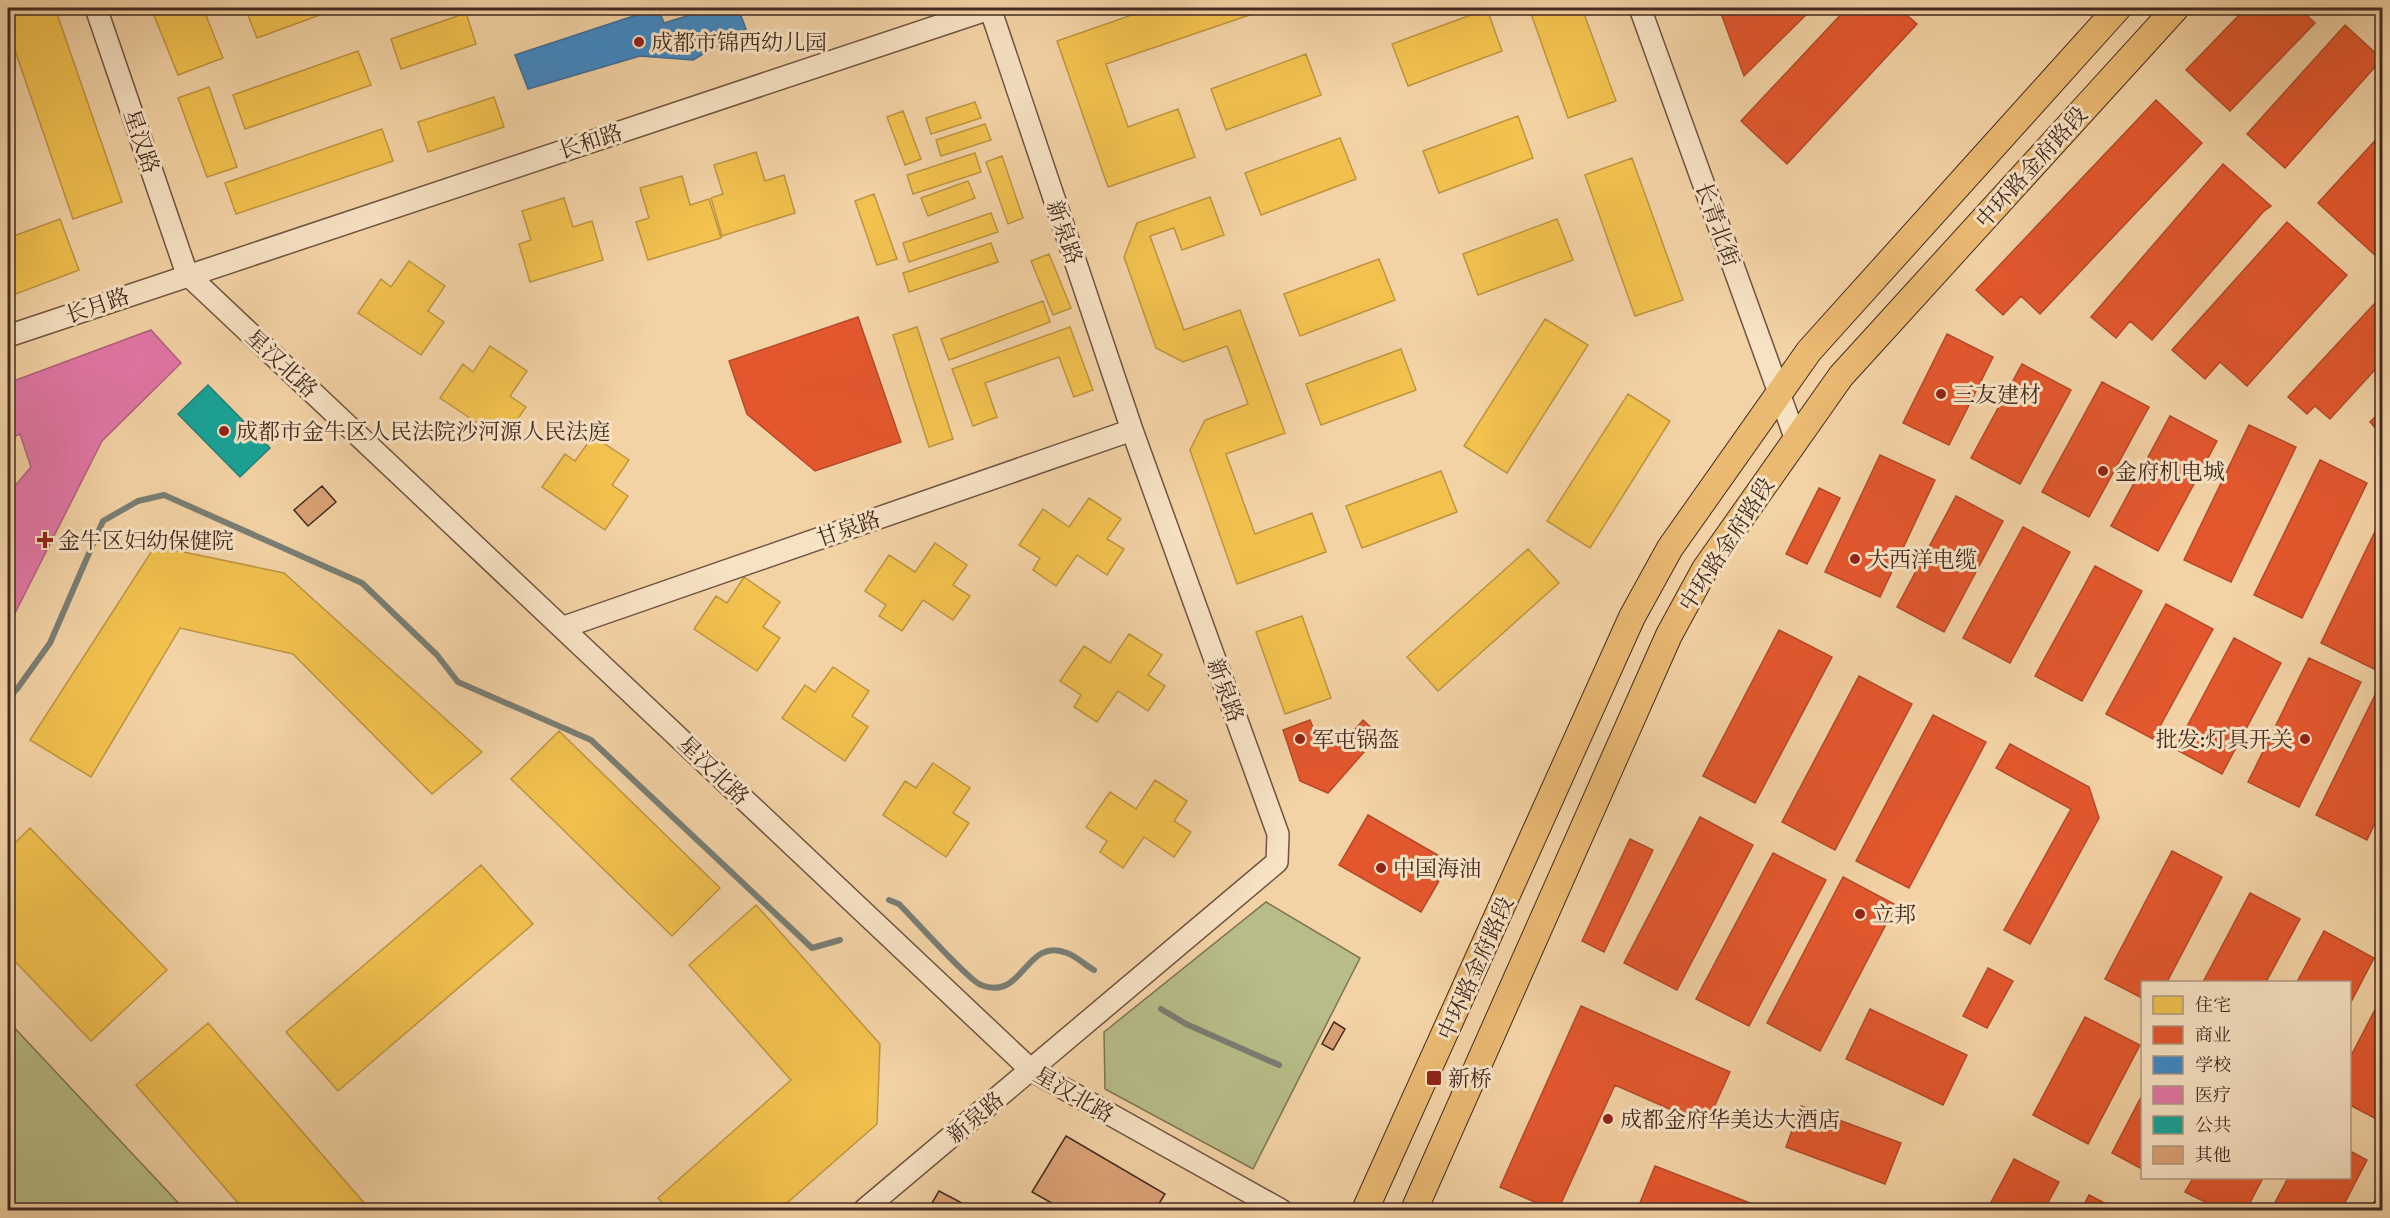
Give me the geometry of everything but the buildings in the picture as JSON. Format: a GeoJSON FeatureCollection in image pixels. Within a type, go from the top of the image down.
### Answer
{"type":"FeatureCollection","features":[{"type":"Feature","properties":{"kind":"main road","name":"中环路金府路段"},"geometry":{"type":"LineString","coordinates":[[1365,1210],[1632,617],[1670,548],[1809,351],[2118,8]]}},
{"type":"Feature","properties":{"kind":"main road","name":"中环路金府路段"},"geometry":{"type":"LineString","coordinates":[[1413,1210],[1669,635],[1705,569],[1841,376],[2176,8]]}},
{"type":"Feature","properties":{"kind":"street","name":"星汉路"},"geometry":{"type":"LineString","coordinates":[[96,8],[187,274]]}},
{"type":"Feature","properties":{"kind":"street","name":"长和路"},"geometry":{"type":"LineString","coordinates":[[187,274],[991,8]]}},
{"type":"Feature","properties":{"kind":"street","name":"新泉路"},"geometry":{"type":"LineString","coordinates":[[864,1210],[1277,862],[1278,834],[1132,430],[991,8]]}},
{"type":"Feature","properties":{"kind":"street","name":"长青北街"},"geometry":{"type":"LineString","coordinates":[[1640,8],[1796,440]]}},
{"type":"Feature","properties":{"kind":"street","name":"长月路"},"geometry":{"type":"LineString","coordinates":[[8,336],[187,274]]}},
{"type":"Feature","properties":{"kind":"street","name":"星汉北路"},"geometry":{"type":"LineString","coordinates":[[187,274],[564,627],[1030,1070],[1281,1210]]}},
{"type":"Feature","properties":{"kind":"street","name":"甘泉路"},"geometry":{"type":"LineString","coordinates":[[564,627],[1132,430]]}},
{"type":"Feature","properties":{"kind":"green space"},"geometry":{"type":"Polygon","coordinates":[[[1266,902],[1360,958],[1253,1169],[1105,1089],[1104,1032],[1266,902]]]}},
{"type":"Feature","properties":{"kind":"green space"},"geometry":{"type":"Polygon","coordinates":[[[8,1021],[185,1210],[8,1210],[8,1021]]]}},
{"type":"Feature","properties":{"kind":"waterway"},"geometry":{"type":"LineString","coordinates":[[8,698],[50,643],[103,521],[138,501],[164,495],[362,583],[437,655],[458,682],[591,740],[812,948],[840,940]]}},
{"type":"Feature","properties":{"kind":"waterway"},"geometry":{"type":"LineString","coordinates":[[889,900],[899,904],[953,961],[981,985],[995,988],[1007,985],[1042,953],[1053,950],[1070,954],[1094,970]]}},
{"type":"Feature","properties":{"kind":"waterway"},"geometry":{"type":"LineString","coordinates":[[1161,1009],[1186,1024],[1279,1065]]}},
{"type":"Feature","properties":{"kind":"place","name":"成都市锦西幼儿园"},"geometry":{"type":"Point","coordinates":[639,42]}},
{"type":"Feature","properties":{"kind":"place","name":"三友建材"},"geometry":{"type":"Point","coordinates":[1941,394]}},
{"type":"Feature","properties":{"kind":"place","name":"成都市金牛区人民法院沙河源人民法庭"},"geometry":{"type":"Point","coordinates":[224,431]}},
{"type":"Feature","properties":{"kind":"place","name":"金府机电城"},"geometry":{"type":"Point","coordinates":[2103,471]}},
{"type":"Feature","properties":{"kind":"place","name":"金牛区妇幼保健院"},"geometry":{"type":"Point","coordinates":[45,540]}},
{"type":"Feature","properties":{"kind":"place","name":"大西洋电缆"},"geometry":{"type":"Point","coordinates":[1855,559]}},
{"type":"Feature","properties":{"kind":"place","name":"军屯锅盔"},"geometry":{"type":"Point","coordinates":[1300,739]}},
{"type":"Feature","properties":{"kind":"place","name":"批发:灯具开关"},"geometry":{"type":"Point","coordinates":[2305,739]}},
{"type":"Feature","properties":{"kind":"place","name":"中国海油"},"geometry":{"type":"Point","coordinates":[1381,868]}},
{"type":"Feature","properties":{"kind":"place","name":"立邦"},"geometry":{"type":"Point","coordinates":[1860,914]}},
{"type":"Feature","properties":{"kind":"place","name":"新桥"},"geometry":{"type":"Point","coordinates":[1434,1078]}},
{"type":"Feature","properties":{"kind":"place","name":"成都金府华美达大酒店"},"geometry":{"type":"Point","coordinates":[1608,1119]}}]}
